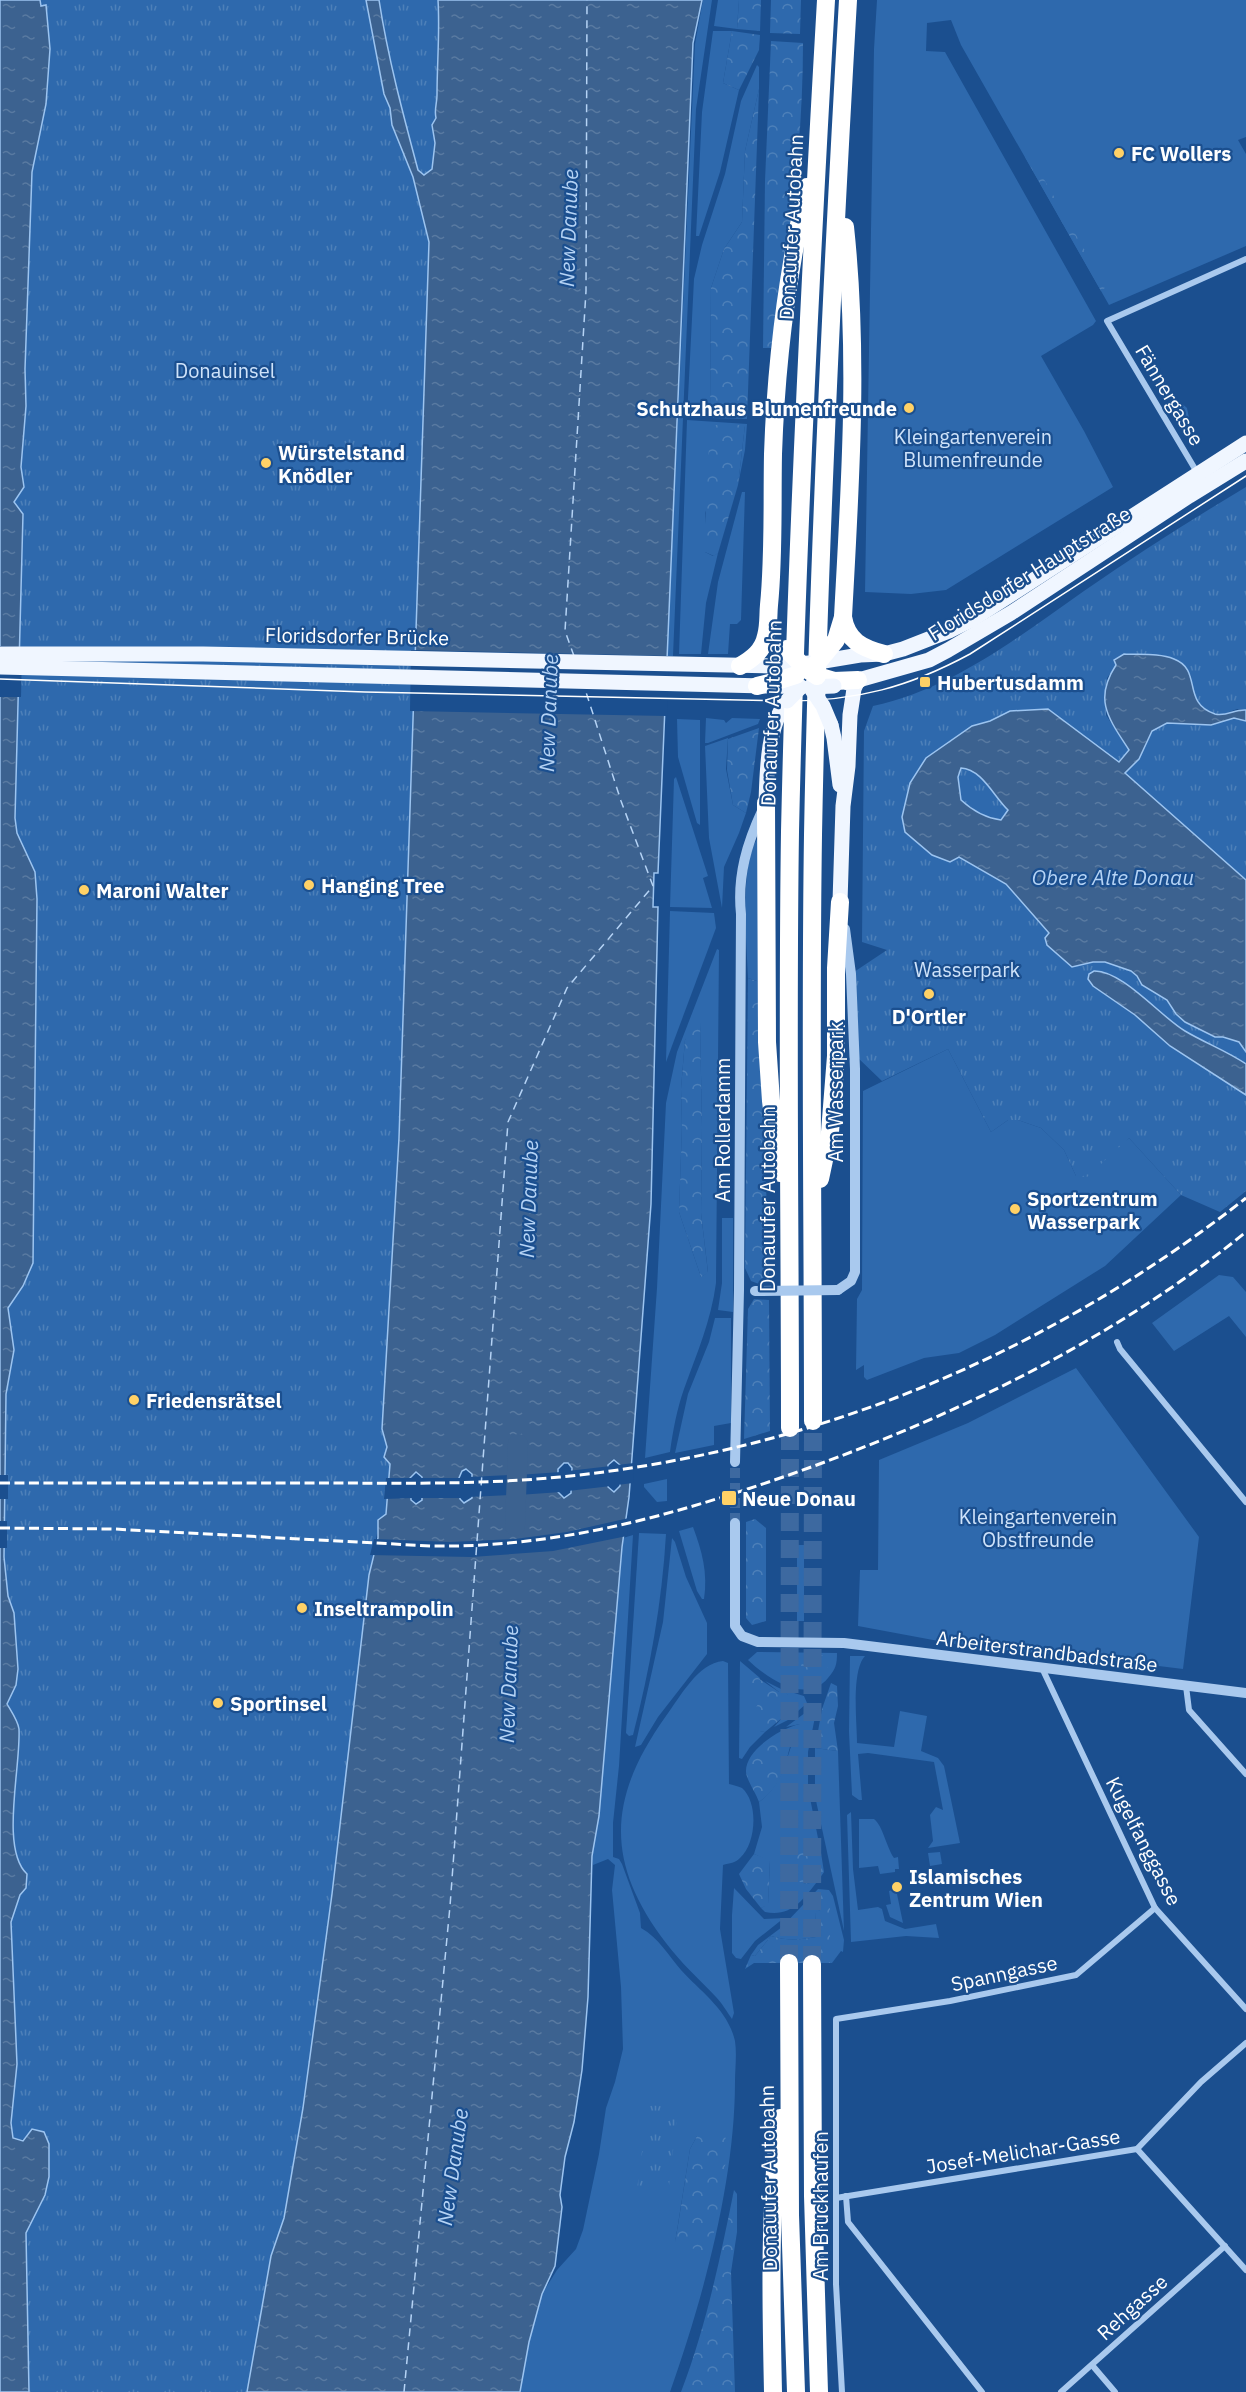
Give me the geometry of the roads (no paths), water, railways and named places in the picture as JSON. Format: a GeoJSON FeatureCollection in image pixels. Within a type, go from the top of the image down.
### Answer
{"type":"FeatureCollection","features":[{"type":"Feature","properties":{"kind":"highway","name":"Donauufer Autobahn"},"geometry":{"type":"LineString","coordinates":[[790,1428],[790,915],[793,730],[805,399],[826,0]]}},
{"type":"Feature","properties":{"kind":"highway"},"geometry":{"type":"LineString","coordinates":[[813,1421],[813,904],[817,683],[838,172],[848,0]]}},
{"type":"Feature","properties":{"kind":"highway"},"geometry":{"type":"LineString","coordinates":[[740,666],[757,653],[765,641],[771,588],[773,454],[784,320],[795,239],[818,135]]}},
{"type":"Feature","properties":{"kind":"highway"},"geometry":{"type":"LineString","coordinates":[[838,172],[849,263],[852,414],[843,617],[846,631],[852,639],[861,647],[884,654]]}},
{"type":"Feature","properties":{"kind":"highway"},"geometry":{"type":"LineString","coordinates":[[771,588],[778,631],[786,649],[818,673]]}},
{"type":"Feature","properties":{"kind":"highway"},"geometry":{"type":"LineString","coordinates":[[818,673],[843,617]]}},
{"type":"Feature","properties":{"kind":"highway"},"geometry":{"type":"LineString","coordinates":[[757,686],[774,674],[818,673],[858,680]]}},
{"type":"Feature","properties":{"kind":"highway"},"geometry":{"type":"LineString","coordinates":[[766,803],[765,984],[768,1054],[771,1101],[790,1240]]}},
{"type":"Feature","properties":{"kind":"highway"},"geometry":{"type":"LineString","coordinates":[[813,1213],[830,1132],[836,1056],[836,968],[840,902]]}},
{"type":"Feature","properties":{"kind":"highway","name":"Donauufer Autobahn"},"geometry":{"type":"LineString","coordinates":[[789,1963],[790,2215],[796,2392]]}},
{"type":"Feature","properties":{"kind":"highway"},"geometry":{"type":"LineString","coordinates":[[812,1964],[813,2196],[819,2392]]}},
{"type":"Feature","properties":{"kind":"highway"},"geometry":{"type":"LineString","coordinates":[[774,2392],[772,2284],[776,2150],[789,2038]]}},
{"type":"Feature","properties":{"kind":"main road","name":"Floridsdorfer Hauptstraße"},"geometry":{"type":"LineString","coordinates":[[858,680],[929,660],[1011,613],[1201,479],[1246,443]]}},
{"type":"Feature","properties":{"kind":"main road","name":"Floridsdorfer Hauptstraße"},"geometry":{"type":"LineString","coordinates":[[818,673],[862,664],[884,654],[922,642],[973,619],[1201,479],[1246,461]]}},
{"type":"Feature","properties":{"kind":"main road","name":"Floridsdorfer Brücke"},"geometry":{"type":"LineString","coordinates":[[0,654],[78,662],[365,675],[757,686]]}},
{"type":"Feature","properties":{"kind":"main road","name":"Floridsdorfer Brücke"},"geometry":{"type":"LineString","coordinates":[[0,667],[170,654],[740,666]]}},
{"type":"Feature","properties":{"kind":"main road"},"geometry":{"type":"LineString","coordinates":[[740,666],[774,674]]}},
{"type":"Feature","properties":{"kind":"main road"},"geometry":{"type":"LineString","coordinates":[[818,673],[823,706],[834,738],[843,806]]}},
{"type":"Feature","properties":{"kind":"main road"},"geometry":{"type":"LineString","coordinates":[[766,803],[769,755],[778,715],[783,706],[818,673]]}},
{"type":"Feature","properties":{"kind":"main road"},"geometry":{"type":"LineString","coordinates":[[840,902],[843,806],[848,766],[851,703],[858,680]]}},
{"type":"Feature","properties":{"kind":"main road"},"geometry":{"type":"LineString","coordinates":[[757,686],[778,715]]}},
{"type":"Feature","properties":{"kind":"street","name":"Fännergasse"},"geometry":{"type":"LineString","coordinates":[[1201,479],[1107,321],[1246,259]]}},
{"type":"Feature","properties":{"kind":"street","name":"Am Rollerdamm"},"geometry":{"type":"LineString","coordinates":[[735,1462],[739,1290],[740,887],[742,864],[766,803]]}},
{"type":"Feature","properties":{"kind":"street","name":"Am Wasserpark"},"geometry":{"type":"LineString","coordinates":[[739,1290],[838,1290],[851,1281],[855,1272],[855,1069],[851,974],[840,902]]}},
{"type":"Feature","properties":{"kind":"street"},"geometry":{"type":"LineString","coordinates":[[1117,1342],[1120,1349],[1246,1502]]}},
{"type":"Feature","properties":{"kind":"street","name":"Arbeiterstrandbadstraße"},"geometry":{"type":"LineString","coordinates":[[735,1523],[735,1626],[742,1636],[758,1642],[844,1643],[1246,1693]]}},
{"type":"Feature","properties":{"kind":"street","name":"Kugelfanggasse"},"geometry":{"type":"LineString","coordinates":[[1042,1668],[1155,1908],[1246,2008]]}},
{"type":"Feature","properties":{"kind":"street"},"geometry":{"type":"LineString","coordinates":[[1186,1686],[1189,1710],[1246,1774]]}},
{"type":"Feature","properties":{"kind":"street","name":"Spanngasse"},"geometry":{"type":"LineString","coordinates":[[836,2019],[950,2001],[1076,1975],[1155,1908]]}},
{"type":"Feature","properties":{"kind":"street","name":"Am Bruckhaufen"},"geometry":{"type":"LineString","coordinates":[[836,2019],[835,2224],[842,2392]]}},
{"type":"Feature","properties":{"kind":"street","name":"Josef-Melichar-Gasse"},"geometry":{"type":"LineString","coordinates":[[836,2198],[1137,2149],[1201,2082],[1246,2043]]}},
{"type":"Feature","properties":{"kind":"street"},"geometry":{"type":"LineString","coordinates":[[1137,2149],[1246,2270]]}},
{"type":"Feature","properties":{"kind":"street"},"geometry":{"type":"LineString","coordinates":[[846,2196],[848,2222],[982,2392]]}},
{"type":"Feature","properties":{"kind":"street"},"geometry":{"type":"LineString","coordinates":[[835,2224],[848,2222]]}},
{"type":"Feature","properties":{"kind":"street","name":"Rehgasse"},"geometry":{"type":"LineString","coordinates":[[1061,2392],[1225,2246]]}},
{"type":"Feature","properties":{"kind":"street"},"geometry":{"type":"LineString","coordinates":[[1092,2365],[1115,2392]]}},
{"type":"Feature","properties":{"kind":"water"},"geometry":{"type":"Polygon","coordinates":[[[0,0],[40,0],[41,6],[46,5],[50,49],[46,104],[32,172],[25,369],[26,406],[21,467],[24,487],[14,502],[23,514],[15,818],[17,833],[35,872],[37,899],[33,1263],[23,1286],[8,1308],[14,1350],[6,1394],[4,1557],[8,1596],[14,1613],[18,1669],[16,1685],[7,1704],[19,1729],[13,1827],[19,1862],[27,1874],[26,1888],[20,1895],[11,1922],[17,2064],[11,2123],[13,2138],[23,2141],[32,2129],[44,2132],[49,2144],[49,2177],[45,2195],[26,2233],[29,2392],[0,2392],[0,0]]]}},
{"type":"Feature","properties":{"kind":"water"},"geometry":{"type":"Polygon","coordinates":[[[366,0],[379,0],[391,65],[407,128],[418,170],[424,175],[432,169],[435,143],[432,125],[436,118],[437,98],[438,0],[702,0],[693,43],[658,873],[654,873],[653,907],[658,907],[651,1204],[629,1497],[622,1547],[599,1816],[592,1856],[588,1997],[582,2070],[574,2122],[565,2157],[555,2266],[542,2294],[529,2342],[520,2392],[247,2392],[271,2256],[284,2218],[303,2108],[332,1894],[369,1575],[378,1538],[378,1520],[386,1514],[390,1464],[384,1457],[387,1447],[382,1429],[399,1138],[429,242],[413,177],[392,125],[390,108],[384,94],[366,0]],[[614,1460],[608,1465],[608,1487],[614,1492],[620,1486],[620,1465],[614,1460]],[[564,1463],[558,1469],[558,1492],[564,1498],[571,1493],[572,1468],[568,1463],[564,1463]],[[466,1469],[462,1471],[459,1478],[460,1499],[464,1503],[472,1498],[472,1474],[466,1469]],[[514,1470],[509,1476],[510,1497],[515,1501],[521,1497],[521,1475],[520,1472],[514,1470]],[[416,1472],[410,1478],[411,1500],[416,1504],[422,1500],[422,1477],[416,1472]]]}},
{"type":"Feature","properties":{"kind":"water","name":"Obere Alte Donau"},"geometry":{"type":"Polygon","coordinates":[[[1124,654],[1156,655],[1174,659],[1183,664],[1188,671],[1198,702],[1205,709],[1219,715],[1246,710],[1246,721],[1234,718],[1211,725],[1167,723],[1152,731],[1139,759],[1125,773],[1246,880],[1246,1052],[1239,1042],[1215,1037],[1185,1022],[1176,1014],[1167,1000],[1142,985],[1131,971],[1105,962],[1072,967],[1047,945],[1045,938],[1049,933],[1006,884],[959,857],[950,862],[932,855],[905,832],[902,817],[910,783],[926,758],[972,726],[990,721],[1010,711],[1048,709],[1119,762],[1129,750],[1110,719],[1105,699],[1109,677],[1116,665],[1114,660],[1124,654]],[[961,768],[958,777],[961,800],[990,818],[1001,820],[1008,810],[981,778],[961,768]]]}},
{"type":"Feature","properties":{"kind":"water"},"geometry":{"type":"Polygon","coordinates":[[[1094,971],[1117,978],[1185,1031],[1246,1064],[1246,1095],[1170,1046],[1135,1015],[1093,986],[1088,979],[1089,974],[1094,971]]]}},
{"type":"Feature","properties":{"kind":"waterway","name":"New Danube"},"geometry":{"type":"LineString","coordinates":[[515,1526],[518,1444]]}},
{"type":"Feature","properties":{"kind":"tunnel"},"geometry":{"type":"LineString","coordinates":[[812,1964],[813,1421]]}},
{"type":"Feature","properties":{"kind":"tunnel"},"geometry":{"type":"LineString","coordinates":[[789,1963],[790,1428]]}},
{"type":"Feature","properties":{"kind":"tunnel"},"geometry":{"type":"LineString","coordinates":[[735,1462],[735,1523]]}},
{"type":"Feature","properties":{"kind":"tram line"},"geometry":{"type":"LineString","coordinates":[[0,679],[365,692],[787,701],[860,695],[926,675],[970,654],[1246,476]]}},
{"type":"Feature","properties":{"kind":"railway"},"geometry":{"type":"LineString","coordinates":[[0,1483],[499,1481],[560,1477],[654,1464],[746,1445],[836,1419],[923,1387],[1008,1349],[1090,1304],[1169,1254],[1246,1198]]}},
{"type":"Feature","properties":{"kind":"railway"},"geometry":{"type":"LineString","coordinates":[[0,1528],[114,1529],[431,1546],[524,1542],[613,1527],[701,1504],[789,1475],[970,1402],[1085,1342],[1194,1272],[1246,1232]]}},
{"type":"Feature","properties":{"kind":"place","name":"FC Wollers"},"geometry":{"type":"Point","coordinates":[1119,153]}},
{"type":"Feature","properties":{"kind":"place","name":"Schutzhaus Blumenfreunde"},"geometry":{"type":"Point","coordinates":[909,408]}},
{"type":"Feature","properties":{"kind":"place","name":"Würstelstand Knödler"},"geometry":{"type":"Point","coordinates":[266,463]}},
{"type":"Feature","properties":{"kind":"place","name":"Hubertusdamm"},"geometry":{"type":"Point","coordinates":[925,682]}},
{"type":"Feature","properties":{"kind":"place","name":"Hanging Tree"},"geometry":{"type":"Point","coordinates":[309,885]}},
{"type":"Feature","properties":{"kind":"place","name":"Maroni Walter"},"geometry":{"type":"Point","coordinates":[84,890]}},
{"type":"Feature","properties":{"kind":"place","name":"D'Ortler"},"geometry":{"type":"Point","coordinates":[929,994]}},
{"type":"Feature","properties":{"kind":"place","name":"Sportzentrum Wasserpark"},"geometry":{"type":"Point","coordinates":[1015,1209]}},
{"type":"Feature","properties":{"kind":"place","name":"Friedensrätsel"},"geometry":{"type":"Point","coordinates":[134,1400]}},
{"type":"Feature","properties":{"kind":"place","name":"Neue Donau"},"geometry":{"type":"Point","coordinates":[729,1498]}},
{"type":"Feature","properties":{"kind":"place","name":"Inseltrampolin"},"geometry":{"type":"Point","coordinates":[302,1608]}},
{"type":"Feature","properties":{"kind":"place","name":"Sportinsel"},"geometry":{"type":"Point","coordinates":[218,1703]}},
{"type":"Feature","properties":{"kind":"place","name":"Islamisches Zentrum Wien"},"geometry":{"type":"Point","coordinates":[897,1887]}},
{"type":"Feature","properties":{"kind":"park label","name":"Donauinsel"},"geometry":{"type":"Point","coordinates":[225,370]}},
{"type":"Feature","properties":{"kind":"park label","name":"Kleingartenverein Blumenfreunde"},"geometry":{"type":"Point","coordinates":[973,448]}},
{"type":"Feature","properties":{"kind":"park label","name":"Wasserpark"},"geometry":{"type":"Point","coordinates":[967,969]}},
{"type":"Feature","properties":{"kind":"park label","name":"Kleingartenverein Obstfreunde"},"geometry":{"type":"Point","coordinates":[1038,1528]}}]}
